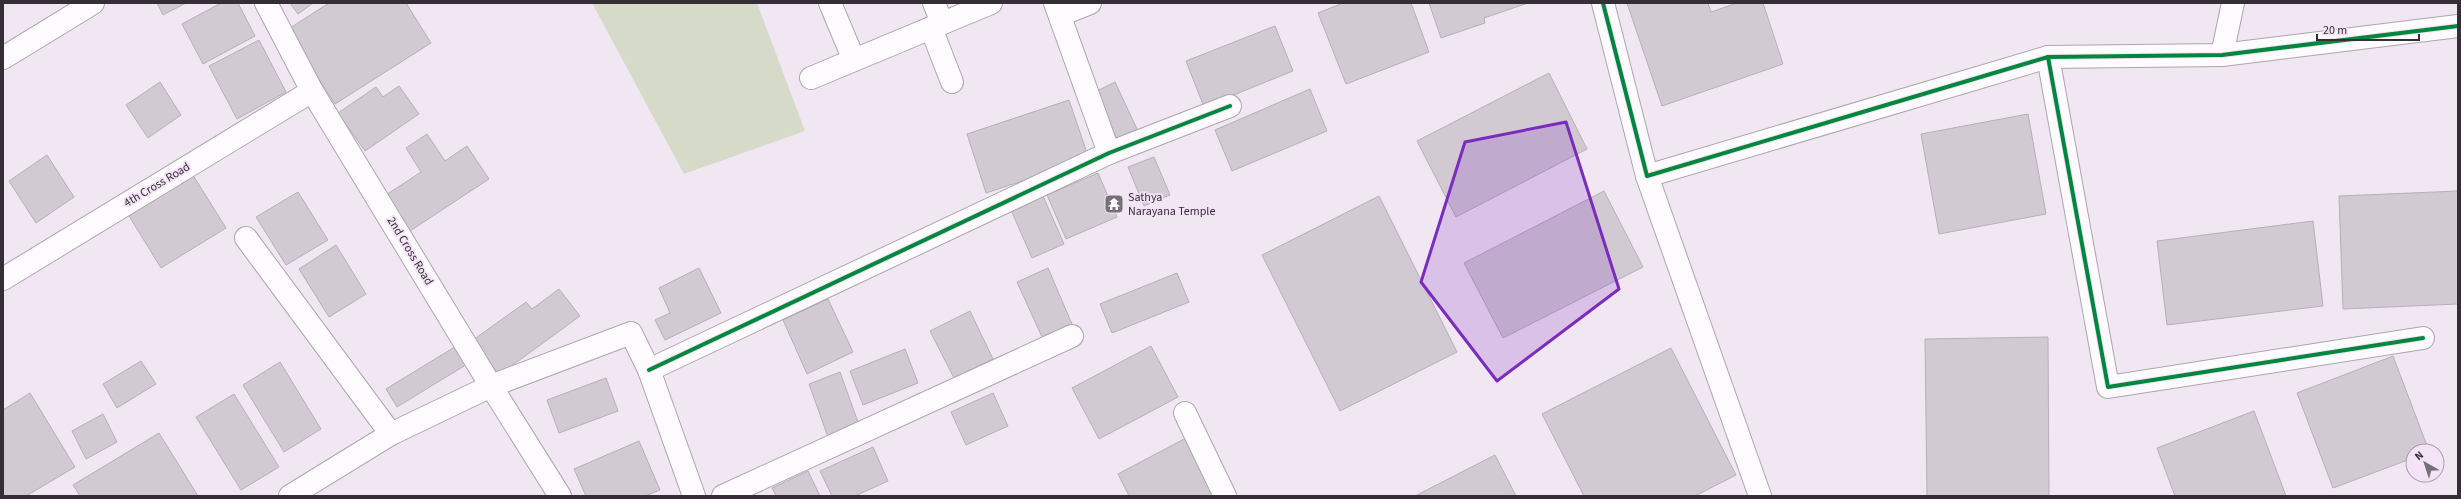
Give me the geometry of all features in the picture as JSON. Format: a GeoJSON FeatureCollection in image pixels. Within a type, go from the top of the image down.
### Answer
{"type":"FeatureCollection","features":[{"type":"Feature","properties":{"kind":"street"},"geometry":{"type":"LineString","coordinates":[[3,58],[93,3]]}},
{"type":"Feature","properties":{"kind":"street","name":"2nd Cross Road"},"geometry":{"type":"LineString","coordinates":[[266,3],[312,91],[491,386],[560,496]]}},
{"type":"Feature","properties":{"kind":"street"},"geometry":{"type":"LineString","coordinates":[[830,3],[854,60]]}},
{"type":"Feature","properties":{"kind":"street"},"geometry":{"type":"LineString","coordinates":[[934,3],[937,26],[952,82]]}},
{"type":"Feature","properties":{"kind":"street"},"geometry":{"type":"LineString","coordinates":[[811,78],[991,3]]}},
{"type":"Feature","properties":{"kind":"street"},"geometry":{"type":"LineString","coordinates":[[1090,3],[1058,9],[1109,153]]}},
{"type":"Feature","properties":{"kind":"street"},"geometry":{"type":"LineString","coordinates":[[1603,3],[1647,176],[1760,496]]}},
{"type":"Feature","properties":{"kind":"street"},"geometry":{"type":"LineString","coordinates":[[2222,55],[2233,3]]}},
{"type":"Feature","properties":{"kind":"street"},"geometry":{"type":"LineString","coordinates":[[1647,176],[2048,57],[2222,55],[2458,26]]}},
{"type":"Feature","properties":{"kind":"street"},"geometry":{"type":"LineString","coordinates":[[2048,57],[2108,387],[2423,338]]}},
{"type":"Feature","properties":{"kind":"street","name":"4th Cross Road"},"geometry":{"type":"LineString","coordinates":[[3,279],[312,91]]}},
{"type":"Feature","properties":{"kind":"street"},"geometry":{"type":"LineString","coordinates":[[649,370],[1109,153],[1230,106]]}},
{"type":"Feature","properties":{"kind":"street"},"geometry":{"type":"LineString","coordinates":[[246,238],[391,434]]}},
{"type":"Feature","properties":{"kind":"street"},"geometry":{"type":"LineString","coordinates":[[290,496],[391,434],[491,386],[630,333],[649,370],[694,496]]}},
{"type":"Feature","properties":{"kind":"street"},"geometry":{"type":"LineString","coordinates":[[723,496],[1072,336]]}},
{"type":"Feature","properties":{"kind":"street"},"geometry":{"type":"LineString","coordinates":[[1185,413],[1225,496]]}},
{"type":"Feature","properties":{"kind":"highlighted area"},"geometry":{"type":"Polygon","coordinates":[[[1566,122],[1619,289],[1497,381],[1421,282],[1465,142],[1566,122]]]}},
{"type":"Feature","properties":{"kind":"green space"},"geometry":{"type":"Polygon","coordinates":[[[592,3],[757,3],[805,131],[684,174],[592,3]]]}},
{"type":"Feature","properties":{"kind":"building"},"geometry":{"type":"Polygon","coordinates":[[[157,3],[186,3],[163,15],[157,3]]]}},
{"type":"Feature","properties":{"kind":"building"},"geometry":{"type":"Polygon","coordinates":[[[221,3],[238,3],[255,36],[203,64],[182,24],[221,3]]]}},
{"type":"Feature","properties":{"kind":"building"},"geometry":{"type":"Polygon","coordinates":[[[290,3],[313,3],[298,14],[290,3]]]}},
{"type":"Feature","properties":{"kind":"building"},"geometry":{"type":"Polygon","coordinates":[[[329,3],[406,3],[431,43],[335,104],[287,30],[329,3]]]}},
{"type":"Feature","properties":{"kind":"building"},"geometry":{"type":"Polygon","coordinates":[[[1343,3],[1411,3],[1429,52],[1346,84],[1318,13],[1343,3]]]}},
{"type":"Feature","properties":{"kind":"building"},"geometry":{"type":"Polygon","coordinates":[[[1429,3],[1528,3],[1484,18],[1485,23],[1441,38],[1429,3]]]}},
{"type":"Feature","properties":{"kind":"building"},"geometry":{"type":"Polygon","coordinates":[[[1627,3],[1708,3],[1711,12],[1737,3],[1763,3],[1783,64],[1662,106],[1627,3]]]}},
{"type":"Feature","properties":{"kind":"building"},"geometry":{"type":"Polygon","coordinates":[[[1275,26],[1293,71],[1204,107],[1186,61],[1275,26]]]}},
{"type":"Feature","properties":{"kind":"building"},"geometry":{"type":"Polygon","coordinates":[[[259,40],[286,92],[237,119],[209,66],[259,40]]]}},
{"type":"Feature","properties":{"kind":"building"},"geometry":{"type":"Polygon","coordinates":[[[1549,73],[1587,149],[1456,217],[1417,141],[1549,73]]]}},
{"type":"Feature","properties":{"kind":"building"},"geometry":{"type":"Polygon","coordinates":[[[160,82],[181,115],[148,138],[126,105],[160,82]]]}},
{"type":"Feature","properties":{"kind":"building"},"geometry":{"type":"Polygon","coordinates":[[[1115,82],[1137,129],[1117,139],[1095,92],[1115,82]]]}},
{"type":"Feature","properties":{"kind":"building"},"geometry":{"type":"Polygon","coordinates":[[[399,86],[419,114],[365,151],[338,113],[376,87],[383,97],[399,86]]]}},
{"type":"Feature","properties":{"kind":"building"},"geometry":{"type":"Polygon","coordinates":[[[1310,89],[1327,131],[1232,171],[1215,130],[1310,89]]]}},
{"type":"Feature","properties":{"kind":"building"},"geometry":{"type":"Polygon","coordinates":[[[1069,100],[1089,159],[986,193],[967,134],[1069,100]]]}},
{"type":"Feature","properties":{"kind":"building"},"geometry":{"type":"Polygon","coordinates":[[[2028,114],[2046,214],[1939,234],[1921,134],[2028,114]]]}},
{"type":"Feature","properties":{"kind":"building"},"geometry":{"type":"Polygon","coordinates":[[[427,134],[445,161],[467,146],[489,179],[407,233],[383,197],[421,172],[406,148],[427,134]]]}},
{"type":"Feature","properties":{"kind":"building"},"geometry":{"type":"Polygon","coordinates":[[[47,155],[74,197],[36,223],[9,181],[47,155]]]}},
{"type":"Feature","properties":{"kind":"building"},"geometry":{"type":"Polygon","coordinates":[[[1154,157],[1170,195],[1144,206],[1128,167],[1154,157]]]}},
{"type":"Feature","properties":{"kind":"building"},"geometry":{"type":"Polygon","coordinates":[[[191,172],[226,228],[161,268],[126,211],[191,172]]]}},
{"type":"Feature","properties":{"kind":"building"},"geometry":{"type":"Polygon","coordinates":[[[1098,173],[1117,217],[1066,239],[1047,195],[1098,173]]]}},
{"type":"Feature","properties":{"kind":"building"},"geometry":{"type":"Polygon","coordinates":[[[1604,191],[1643,267],[1503,338],[1464,263],[1604,191]]]}},
{"type":"Feature","properties":{"kind":"building"},"geometry":{"type":"Polygon","coordinates":[[[2458,191],[2458,304],[2343,309],[2339,196],[2458,191]]]}},
{"type":"Feature","properties":{"kind":"building"},"geometry":{"type":"Polygon","coordinates":[[[298,192],[328,240],[286,265],[256,217],[298,192]]]}},
{"type":"Feature","properties":{"kind":"building"},"geometry":{"type":"Polygon","coordinates":[[[1043,196],[1064,244],[1032,258],[1011,210],[1043,196]]]}},
{"type":"Feature","properties":{"kind":"building"},"geometry":{"type":"Polygon","coordinates":[[[1379,196],[1457,352],[1340,411],[1262,255],[1379,196]]]}},
{"type":"Feature","properties":{"kind":"building"},"geometry":{"type":"Polygon","coordinates":[[[2313,221],[2323,306],[2167,325],[2157,241],[2313,221]]]}},
{"type":"Feature","properties":{"kind":"building"},"geometry":{"type":"Polygon","coordinates":[[[336,245],[366,294],[329,317],[299,269],[336,245]]]}},
{"type":"Feature","properties":{"kind":"building"},"geometry":{"type":"Polygon","coordinates":[[[699,268],[721,313],[665,340],[655,320],[670,313],[659,288],[699,268]]]}},
{"type":"Feature","properties":{"kind":"building"},"geometry":{"type":"Polygon","coordinates":[[[1048,268],[1072,324],[1042,337],[1017,282],[1048,268]]]}},
{"type":"Feature","properties":{"kind":"building"},"geometry":{"type":"Polygon","coordinates":[[[1177,273],[1189,302],[1112,333],[1100,304],[1177,273]]]}},
{"type":"Feature","properties":{"kind":"building"},"geometry":{"type":"Polygon","coordinates":[[[559,289],[580,316],[499,375],[473,340],[526,302],[532,309],[559,289]]]}},
{"type":"Feature","properties":{"kind":"building"},"geometry":{"type":"Polygon","coordinates":[[[828,299],[853,352],[807,374],[783,320],[828,299]]]}},
{"type":"Feature","properties":{"kind":"building"},"geometry":{"type":"Polygon","coordinates":[[[970,311],[993,359],[954,378],[930,331],[970,311]]]}},
{"type":"Feature","properties":{"kind":"building"},"geometry":{"type":"Polygon","coordinates":[[[2048,337],[2049,496],[1927,496],[1925,339],[2048,337]]]}},
{"type":"Feature","properties":{"kind":"building"},"geometry":{"type":"Polygon","coordinates":[[[458,345],[469,363],[397,407],[386,389],[458,345]]]}},
{"type":"Feature","properties":{"kind":"building"},"geometry":{"type":"Polygon","coordinates":[[[1151,346],[1178,397],[1099,439],[1072,388],[1151,346]]]}},
{"type":"Feature","properties":{"kind":"building"},"geometry":{"type":"Polygon","coordinates":[[[1671,348],[1736,475],[1695,496],[1584,496],[1542,414],[1671,348]]]}},
{"type":"Feature","properties":{"kind":"building"},"geometry":{"type":"Polygon","coordinates":[[[905,349],[918,383],[863,405],[850,371],[905,349]]]}},
{"type":"Feature","properties":{"kind":"building"},"geometry":{"type":"Polygon","coordinates":[[[2393,356],[2426,443],[2405,443],[2405,461],[2333,488],[2297,393],[2393,356]]]}},
{"type":"Feature","properties":{"kind":"building"},"geometry":{"type":"Polygon","coordinates":[[[141,361],[156,384],[117,408],[103,384],[141,361]]]}},
{"type":"Feature","properties":{"kind":"building"},"geometry":{"type":"Polygon","coordinates":[[[280,362],[321,429],[284,452],[243,385],[280,362]]]}},
{"type":"Feature","properties":{"kind":"building"},"geometry":{"type":"Polygon","coordinates":[[[840,372],[859,425],[828,437],[809,384],[840,372]]]}},
{"type":"Feature","properties":{"kind":"building"},"geometry":{"type":"Polygon","coordinates":[[[606,378],[618,411],[559,433],[547,400],[606,378]]]}},
{"type":"Feature","properties":{"kind":"building"},"geometry":{"type":"Polygon","coordinates":[[[30,393],[75,467],[26,496],[3,496],[3,410],[30,393]]]}},
{"type":"Feature","properties":{"kind":"building"},"geometry":{"type":"Polygon","coordinates":[[[993,393],[1008,426],[966,445],[951,412],[993,393]]]}},
{"type":"Feature","properties":{"kind":"building"},"geometry":{"type":"Polygon","coordinates":[[[234,394],[279,467],[241,490],[196,417],[234,394]]]}},
{"type":"Feature","properties":{"kind":"building"},"geometry":{"type":"Polygon","coordinates":[[[2254,411],[2286,496],[2175,496],[2157,448],[2254,411]]]}},
{"type":"Feature","properties":{"kind":"building"},"geometry":{"type":"Polygon","coordinates":[[[103,414],[117,442],[86,459],[72,431],[103,414]]]}},
{"type":"Feature","properties":{"kind":"building"},"geometry":{"type":"Polygon","coordinates":[[[159,433],[198,496],[80,496],[73,485],[159,433]]]}},
{"type":"Feature","properties":{"kind":"building"},"geometry":{"type":"Polygon","coordinates":[[[1186,438],[1215,494],[1211,496],[1129,496],[1118,474],[1186,438]]]}},
{"type":"Feature","properties":{"kind":"building"},"geometry":{"type":"Polygon","coordinates":[[[639,441],[660,490],[645,496],[586,496],[574,469],[639,441]]]}},
{"type":"Feature","properties":{"kind":"building"},"geometry":{"type":"Polygon","coordinates":[[[873,447],[888,481],[855,496],[832,496],[820,471],[873,447]]]}},
{"type":"Feature","properties":{"kind":"building"},"geometry":{"type":"Polygon","coordinates":[[[1495,455],[1516,496],[1415,496],[1495,455]]]}},
{"type":"Feature","properties":{"kind":"building"},"geometry":{"type":"Polygon","coordinates":[[[808,471],[820,496],[776,496],[772,488],[808,471]]]}},
{"type":"Feature","properties":{"kind":"cycle path"},"geometry":{"type":"LineString","coordinates":[[1603,3],[1647,176],[2048,57],[2222,55],[2458,26]]}},
{"type":"Feature","properties":{"kind":"cycle path"},"geometry":{"type":"LineString","coordinates":[[2048,57],[2108,387],[2423,338]]}},
{"type":"Feature","properties":{"kind":"cycle path"},"geometry":{"type":"LineString","coordinates":[[649,370],[1109,153],[1230,106]]}},
{"type":"Feature","properties":{"kind":"place","name":"Sathya Narayana Temple"},"geometry":{"type":"Point","coordinates":[1114,204]}}]}
